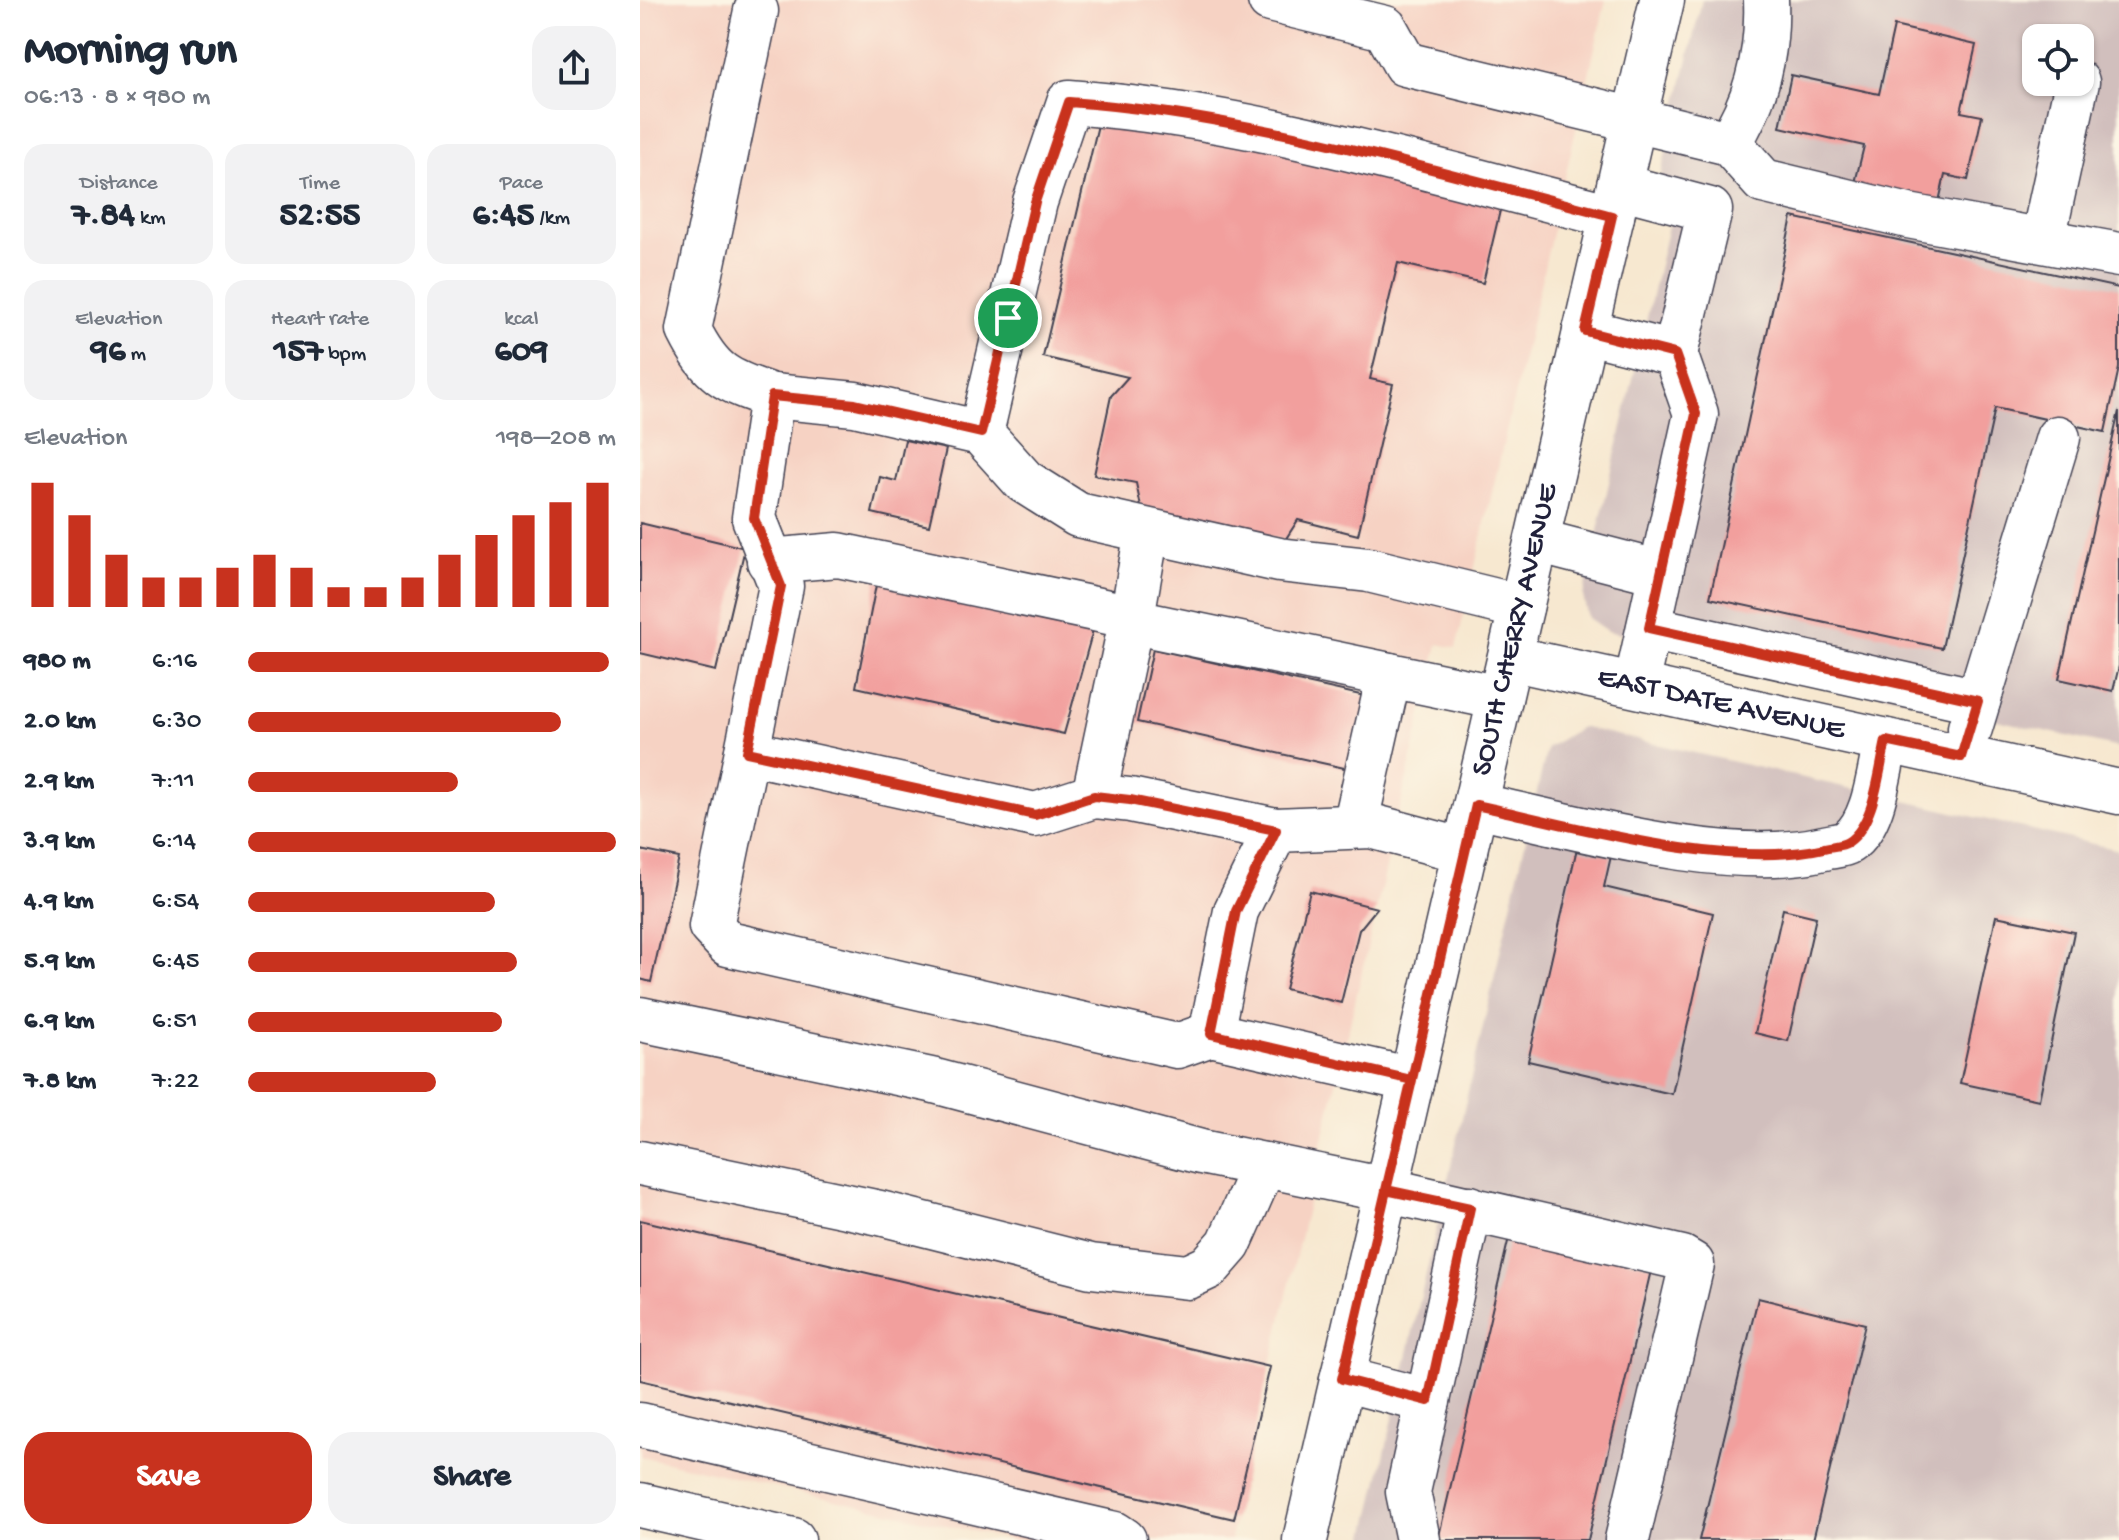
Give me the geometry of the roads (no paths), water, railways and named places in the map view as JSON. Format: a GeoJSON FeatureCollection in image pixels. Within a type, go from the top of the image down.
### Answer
{"type":"FeatureCollection","features":[{"type":"Feature","properties":{"kind":"street"},"geometry":{"type":"LineString","coordinates":[[1270,0],[1388,14],[1405,64],[1729,143],[1763,181],[1908,216],[2119,255]]}},
{"type":"Feature","properties":{"kind":"street","name":"SOUTH CHERRY AVENUE"},"geometry":{"type":"LineString","coordinates":[[1305,1540],[1662,0]]}},
{"type":"Feature","properties":{"kind":"street"},"geometry":{"type":"LineString","coordinates":[[756,11],[689,330],[704,359],[729,382],[772,396],[855,404],[981,433],[1024,481],[1078,515],[1279,560],[1369,570],[1521,607]]}},
{"type":"Feature","properties":{"kind":"street"},"geometry":{"type":"LineString","coordinates":[[1729,143],[1758,87],[1766,18]]}},
{"type":"Feature","properties":{"kind":"street"},"geometry":{"type":"LineString","coordinates":[[2043,239],[2074,96]]}},
{"type":"Feature","properties":{"kind":"street"},"geometry":{"type":"LineString","coordinates":[[981,433],[1035,202],[1069,102],[1206,119],[1370,155],[1616,201],[1710,210],[1675,354],[1696,414],[1636,685]]}},
{"type":"Feature","properties":{"kind":"street"},"geometry":{"type":"LineString","coordinates":[[1585,331],[1675,354]]}},
{"type":"Feature","properties":{"kind":"street"},"geometry":{"type":"LineString","coordinates":[[772,396],[754,518],[781,586],[711,926],[728,944],[1177,1046],[1211,1034],[1412,1080]]}},
{"type":"Feature","properties":{"kind":"street"},"geometry":{"type":"LineString","coordinates":[[1961,757],[2058,438]]}},
{"type":"Feature","properties":{"kind":"street"},"geometry":{"type":"LineString","coordinates":[[1094,796],[1147,531]]}},
{"type":"Feature","properties":{"kind":"street"},"geometry":{"type":"LineString","coordinates":[[1537,541],[1661,573]]}},
{"type":"Feature","properties":{"kind":"street","name":"EAST DATE AVENUE"},"geometry":{"type":"LineString","coordinates":[[769,561],[838,555],[1389,675],[1636,685],[2119,792]]}},
{"type":"Feature","properties":{"kind":"street"},"geometry":{"type":"LineString","coordinates":[[1649,628],[1978,701]]}},
{"type":"Feature","properties":{"kind":"street"},"geometry":{"type":"LineString","coordinates":[[1355,826],[1389,675]]}},
{"type":"Feature","properties":{"kind":"street"},"geometry":{"type":"LineString","coordinates":[[1476,805],[1674,845],[1752,854],[1813,850],[1847,842],[1864,822],[1886,741]]}},
{"type":"Feature","properties":{"kind":"street"},"geometry":{"type":"LineString","coordinates":[[747,752],[1035,815],[1094,796],[1130,800],[1276,830],[1371,826],[1465,851]]}},
{"type":"Feature","properties":{"kind":"street"},"geometry":{"type":"LineString","coordinates":[[1211,1034],[1236,911],[1276,830]]}},
{"type":"Feature","properties":{"kind":"street"},"geometry":{"type":"LineString","coordinates":[[640,1019],[931,1080],[1186,1148],[1470,1208],[1682,1258],[1692,1264],[1627,1540]]}},
{"type":"Feature","properties":{"kind":"street"},"geometry":{"type":"LineString","coordinates":[[640,1163],[880,1213],[1091,1266],[1188,1277],[1209,1267],[1229,1244],[1264,1165]]}},
{"type":"Feature","properties":{"kind":"street"},"geometry":{"type":"LineString","coordinates":[[1418,1540],[1412,1523],[1408,1492],[1470,1208]]}},
{"type":"Feature","properties":{"kind":"street"},"geometry":{"type":"LineString","coordinates":[[1342,1379],[1428,1401]]}},
{"type":"Feature","properties":{"kind":"street"},"geometry":{"type":"LineString","coordinates":[[640,1425],[1115,1534],[1124,1540]]}},
{"type":"Feature","properties":{"kind":"street"},"geometry":{"type":"LineString","coordinates":[[640,1505],[793,1540]]}}]}
